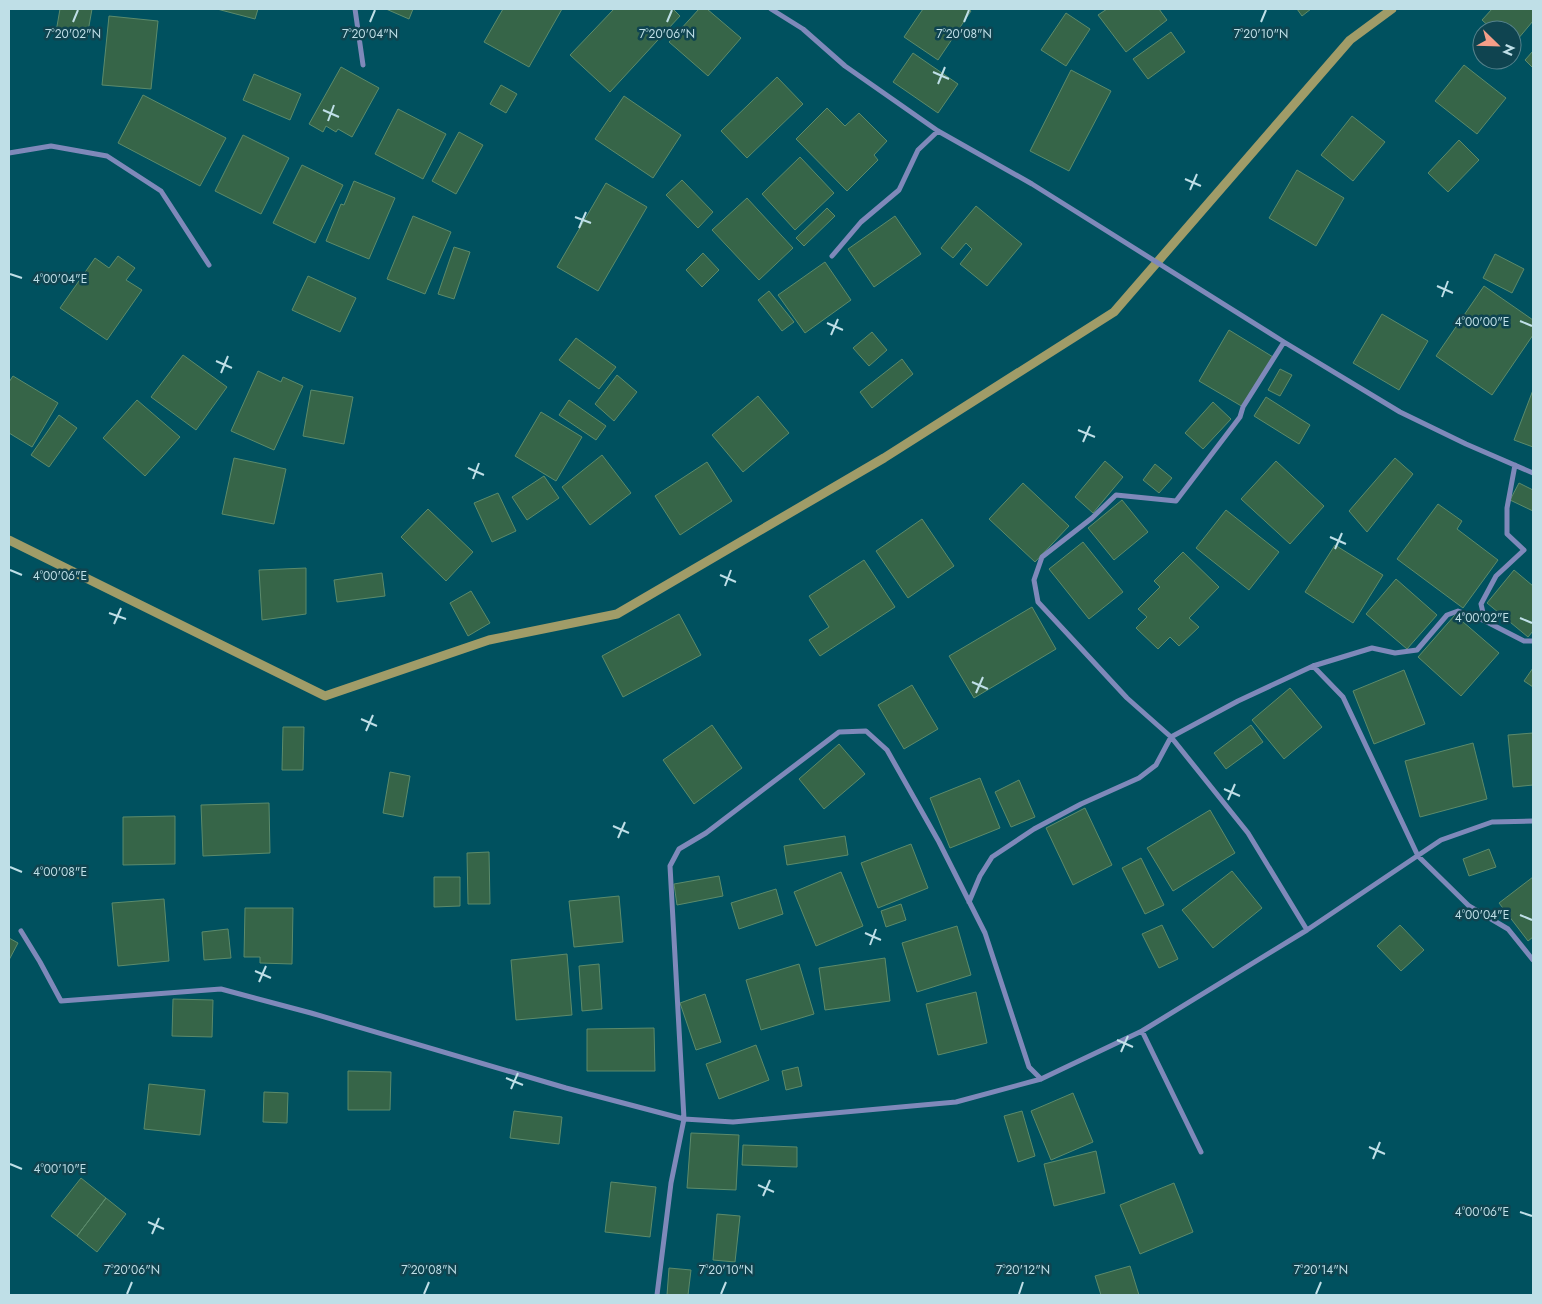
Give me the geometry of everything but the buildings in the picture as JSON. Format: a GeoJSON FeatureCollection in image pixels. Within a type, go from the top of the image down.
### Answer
{"type":"FeatureCollection","features":[{"type":"Feature","properties":{"kind":"street"},"geometry":{"type":"LineString","coordinates":[[355,9],[363,65]]}},
{"type":"Feature","properties":{"kind":"street"},"geometry":{"type":"LineString","coordinates":[[771,9],[802,29],[845,66],[938,131],[1032,184],[1284,342],[1400,412],[1466,444],[1533,472]]}},
{"type":"Feature","properties":{"kind":"street"},"geometry":{"type":"LineString","coordinates":[[832,256],[861,222],[899,190],[918,150],[938,131]]}},
{"type":"Feature","properties":{"kind":"street"},"geometry":{"type":"LineString","coordinates":[[9,153],[51,146],[107,156],[161,191],[208,265]]}},
{"type":"Feature","properties":{"kind":"street"},"geometry":{"type":"LineString","coordinates":[[1284,342],[1243,407],[1240,416],[1176,501],[1116,495],[1092,518],[1042,557],[1034,580],[1038,602],[1127,698],[1170,737],[1248,833],[1307,930]]}},
{"type":"Feature","properties":{"kind":"street"},"geometry":{"type":"LineString","coordinates":[[1485,621],[1481,604],[1496,576],[1524,550],[1507,534],[1508,508],[1515,465]]}},
{"type":"Feature","properties":{"kind":"street"},"geometry":{"type":"LineString","coordinates":[[969,902],[980,876],[992,857],[1034,828],[1139,778],[1156,765],[1170,737],[1238,701],[1313,666],[1372,648],[1395,653],[1417,650],[1447,615],[1458,611],[1485,621],[1524,642],[1533,641]]}},
{"type":"Feature","properties":{"kind":"street"},"geometry":{"type":"LineString","coordinates":[[1313,666],[1343,697],[1418,856],[1469,906],[1508,929],[1533,960]]}},
{"type":"Feature","properties":{"kind":"street"},"geometry":{"type":"LineString","coordinates":[[657,1295],[671,1183],[684,1119],[670,866],[679,849],[706,833],[839,732],[866,731],[886,750],[939,842],[969,902],[984,934],[1029,1067],[1041,1079]]}},
{"type":"Feature","properties":{"kind":"street"},"geometry":{"type":"LineString","coordinates":[[21,931],[61,1001],[221,989],[566,1088],[684,1119],[733,1122],[956,1102],[1041,1079],[1142,1032],[1307,930],[1441,840],[1492,822],[1533,821]]}},
{"type":"Feature","properties":{"kind":"street"},"geometry":{"type":"LineString","coordinates":[[1142,1032],[1201,1152]]}},
{"type":"Feature","properties":{"kind":"waterway"},"geometry":{"type":"LineString","coordinates":[[9,540],[325,696],[489,640],[617,614],[884,458],[1114,312],[1350,40],[1392,9]]}}]}
